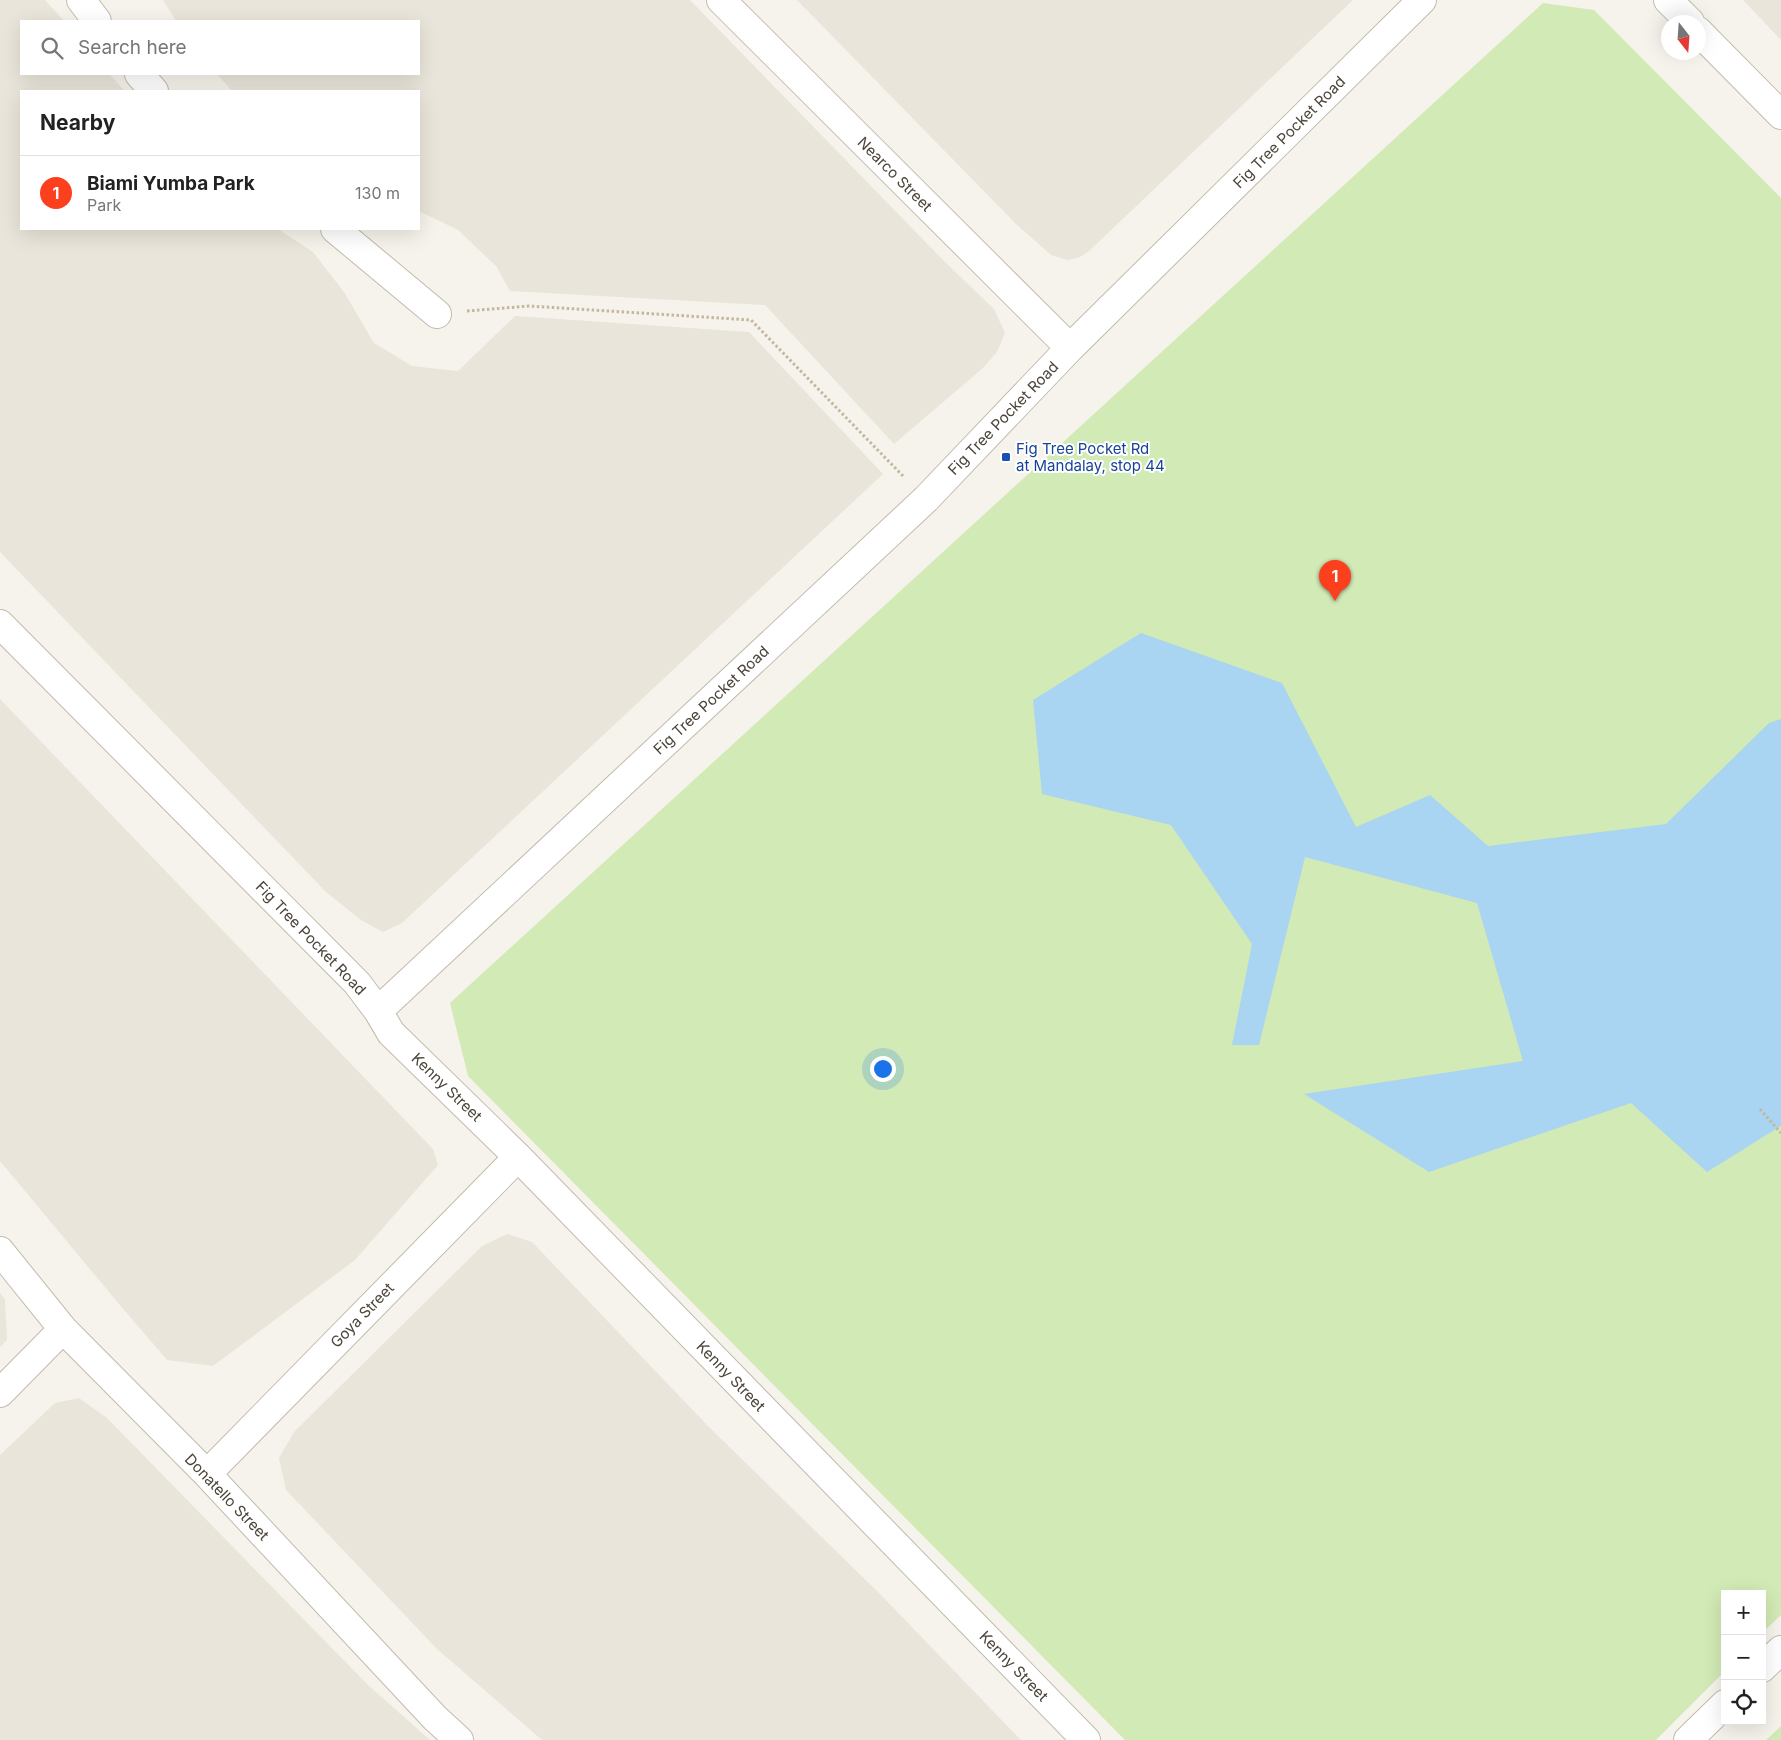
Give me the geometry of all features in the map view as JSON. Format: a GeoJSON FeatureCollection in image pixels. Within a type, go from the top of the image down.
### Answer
{"type":"FeatureCollection","features":[{"type":"Feature","properties":{"kind":"street"},"geometry":{"type":"LineString","coordinates":[[81,0],[96,20]]}},
{"type":"Feature","properties":{"kind":"street","name":"Nearco Street"},"geometry":{"type":"LineString","coordinates":[[721,0],[1070,348]]}},
{"type":"Feature","properties":{"kind":"street","name":"Fig Tree Pocket Road"},"geometry":{"type":"LineString","coordinates":[[0,624],[357,983],[378,1011],[926,499],[1070,348],[1422,0]]}},
{"type":"Feature","properties":{"kind":"street"},"geometry":{"type":"LineString","coordinates":[[1668,0],[1683,15]]}},
{"type":"Feature","properties":{"kind":"street"},"geometry":{"type":"LineString","coordinates":[[1706,39],[1781,115]]}},
{"type":"Feature","properties":{"kind":"street"},"geometry":{"type":"LineString","coordinates":[[140,75],[153,90]]}},
{"type":"Feature","properties":{"kind":"street"},"geometry":{"type":"LineString","coordinates":[[336,230],[437,314]]}},
{"type":"Feature","properties":{"kind":"street","name":"Kenny Street"},"geometry":{"type":"LineString","coordinates":[[378,1011],[391,1033],[518,1157],[1086,1740]]}},
{"type":"Feature","properties":{"kind":"street","name":"Goya Street"},"geometry":{"type":"LineString","coordinates":[[207,1474],[518,1157]]}},
{"type":"Feature","properties":{"kind":"street","name":"Donatello Street"},"geometry":{"type":"LineString","coordinates":[[0,1251],[63,1330],[207,1474],[428,1710],[459,1740]]}},
{"type":"Feature","properties":{"kind":"street"},"geometry":{"type":"LineString","coordinates":[[0,1393],[63,1330]]}},
{"type":"Feature","properties":{"kind":"street"},"geometry":{"type":"LineString","coordinates":[[1766,1664],[1781,1650]]}},
{"type":"Feature","properties":{"kind":"street"},"geometry":{"type":"LineString","coordinates":[[1688,1740],[1721,1708]]}},
{"type":"Feature","properties":{"kind":"path"},"geometry":{"type":"LineString","coordinates":[[437,314],[529,306],[751,320],[926,499]]}},
{"type":"Feature","properties":{"kind":"path"},"geometry":{"type":"LineString","coordinates":[[1760,1109],[1781,1133]]}},
{"type":"Feature","properties":{"kind":"shaded area"},"geometry":{"type":"Polygon","coordinates":[[[0,0],[45,0],[63,20],[20,20],[20,75],[110,75],[124,90],[20,90],[20,230],[280,230],[313,252],[344,292],[374,343],[412,366],[458,371],[515,316],[749,332],[883,474],[402,923],[383,932],[361,920],[326,892],[0,552],[0,0]]]}},
{"type":"Feature","properties":{"kind":"shaded area"},"geometry":{"type":"Polygon","coordinates":[[[163,0],[690,0],[944,261],[994,309],[1005,333],[997,352],[983,368],[894,444],[765,305],[510,291],[496,266],[458,230],[420,211],[420,90],[231,90],[218,75],[420,75],[420,20],[175,20],[163,0]]]}},
{"type":"Feature","properties":{"kind":"shaded area"},"geometry":{"type":"Polygon","coordinates":[[[797,0],[1353,0],[1088,252],[1078,258],[1067,260],[1051,255],[1016,224],[797,0]]]}},
{"type":"Feature","properties":{"kind":"shaded area"},"geometry":{"type":"Polygon","coordinates":[[[1743,0],[1781,0],[1781,40],[1763,21],[1743,0]]]}},
{"type":"Feature","properties":{"kind":"shaded area"},"geometry":{"type":"Polygon","coordinates":[[[0,699],[433,1149],[438,1165],[355,1260],[213,1366],[167,1360],[0,1161],[0,699]]]}},
{"type":"Feature","properties":{"kind":"shaded area"},"geometry":{"type":"Polygon","coordinates":[[[507,1234],[532,1242],[708,1426],[881,1595],[1021,1740],[542,1740],[437,1649],[286,1490],[279,1458],[294,1432],[482,1246],[507,1234]]]}},
{"type":"Feature","properties":{"kind":"shaded area"},"geometry":{"type":"Polygon","coordinates":[[[0,1293],[5,1299],[7,1340],[0,1347],[0,1293]]]}},
{"type":"Feature","properties":{"kind":"shaded area"},"geometry":{"type":"Polygon","coordinates":[[[79,1398],[107,1418],[368,1685],[430,1740],[0,1740],[0,1455],[55,1403],[79,1398]]]}},
{"type":"Feature","properties":{"kind":"green space"},"geometry":{"type":"Polygon","coordinates":[[[1543,3],[1594,10],[1781,198],[1781,1615],[1766,1629],[1766,1590],[1721,1590],[1721,1675],[1656,1740],[1125,1740],[468,1076],[450,1003],[1543,3]]]}},
{"type":"Feature","properties":{"kind":"green space"},"geometry":{"type":"Polygon","coordinates":[[[1781,1726],[1781,1740],[1766,1740],[1781,1726]]]}},
{"type":"Feature","properties":{"kind":"water"},"geometry":{"type":"Polygon","coordinates":[[[1141,633],[1282,683],[1356,827],[1430,795],[1488,846],[1666,824],[1769,723],[1781,719],[1781,1126],[1707,1172],[1631,1103],[1429,1172],[1304,1094],[1523,1061],[1477,903],[1305,857],[1259,1045],[1232,1045],[1252,944],[1171,825],[1042,794],[1033,700],[1141,633]]]}},
{"type":"Feature","properties":{"kind":"place","name":"Fig Tree Pocket Rd at Mandalay, stop 44"},"geometry":{"type":"Point","coordinates":[1006,457]}},
{"type":"Feature","properties":{"kind":"place","name":"Biami Yumba Park"},"geometry":{"type":"Point","coordinates":[1335,601]}}]}
